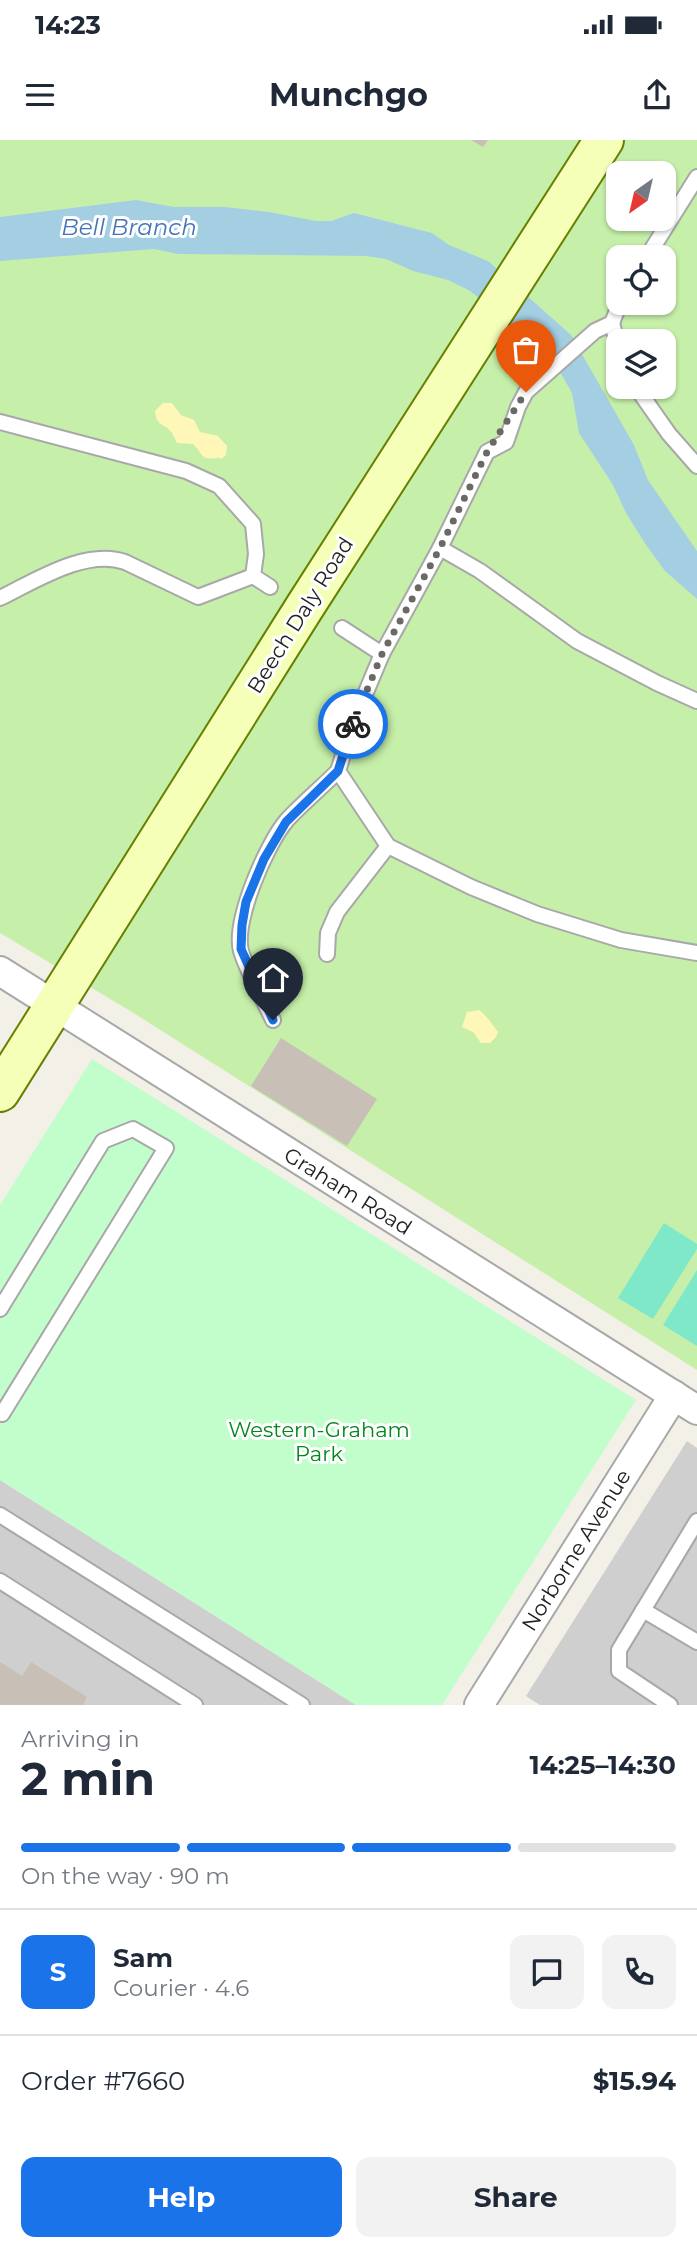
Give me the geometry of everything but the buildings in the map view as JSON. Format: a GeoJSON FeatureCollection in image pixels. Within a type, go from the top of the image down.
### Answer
{"type":"FeatureCollection","features":[{"type":"Feature","properties":{"kind":"main road","name":"Beech Daly Road"},"geometry":{"type":"LineString","coordinates":[[0,1093],[453,374],[604,140]]}},
{"type":"Feature","properties":{"kind":"street","name":"Graham Road"},"geometry":{"type":"LineString","coordinates":[[0,971],[686,1403]]}},
{"type":"Feature","properties":{"kind":"street","name":"Norborne Avenue"},"geometry":{"type":"LineString","coordinates":[[479,1705],[686,1403]]}},
{"type":"Feature","properties":{"kind":"lane"},"geometry":{"type":"LineString","coordinates":[[654,245],[697,177]]}},
{"type":"Feature","properties":{"kind":"lane"},"geometry":{"type":"LineString","coordinates":[[614,329],[612,323],[615,315]]}},
{"type":"Feature","properties":{"kind":"lane"},"geometry":{"type":"LineString","coordinates":[[273,1020],[241,949],[246,902],[264,859],[286,822],[338,771],[353,723],[382,654],[440,548],[487,452],[506,442],[526,392],[595,331],[612,323]]}},
{"type":"Feature","properties":{"kind":"lane"},"geometry":{"type":"LineString","coordinates":[[645,399],[697,466]]}},
{"type":"Feature","properties":{"kind":"lane"},"geometry":{"type":"LineString","coordinates":[[0,422],[186,471],[219,486],[253,524],[256,554],[253,576]]}},
{"type":"Feature","properties":{"kind":"lane"},"geometry":{"type":"LineString","coordinates":[[440,548],[480,571],[577,641],[697,701]]}},
{"type":"Feature","properties":{"kind":"lane"},"geometry":{"type":"LineString","coordinates":[[0,598],[63,567],[100,559],[115,558],[198,597],[253,576]]}},
{"type":"Feature","properties":{"kind":"lane"},"geometry":{"type":"LineString","coordinates":[[253,576],[270,587]]}},
{"type":"Feature","properties":{"kind":"lane"},"geometry":{"type":"LineString","coordinates":[[342,628],[382,654]]}},
{"type":"Feature","properties":{"kind":"lane"},"geometry":{"type":"LineString","coordinates":[[338,771],[388,846],[471,887],[537,914],[621,940],[697,953]]}},
{"type":"Feature","properties":{"kind":"lane"},"geometry":{"type":"LineString","coordinates":[[327,954],[328,933],[337,912],[388,846]]}},
{"type":"Feature","properties":{"kind":"lane"},"geometry":{"type":"LineString","coordinates":[[0,1309],[103,1140],[133,1129],[166,1149],[2,1414],[0,1413]]}},
{"type":"Feature","properties":{"kind":"lane"},"geometry":{"type":"LineString","coordinates":[[0,1515],[302,1705]]}},
{"type":"Feature","properties":{"kind":"lane"},"geometry":{"type":"LineString","coordinates":[[670,1705],[619,1671],[619,1650],[643,1610],[691,1544],[697,1521]]}},
{"type":"Feature","properties":{"kind":"lane"},"geometry":{"type":"LineString","coordinates":[[0,1581],[195,1705]]}},
{"type":"Feature","properties":{"kind":"lane"},"geometry":{"type":"LineString","coordinates":[[643,1610],[697,1642]]}},
{"type":"Feature","properties":{"kind":"shaded area"},"geometry":{"type":"Polygon","coordinates":[[[687,1441],[697,1448],[697,1705],[540,1705],[526,1696],[687,1441]]]}},
{"type":"Feature","properties":{"kind":"shaded area"},"geometry":{"type":"Polygon","coordinates":[[[0,1480],[356,1705],[0,1705],[0,1480]]]}},
{"type":"Feature","properties":{"kind":"green space"},"geometry":{"type":"Polygon","coordinates":[[[0,140],[697,140],[697,1370],[132,1012],[0,933],[0,140]]]}},
{"type":"Feature","properties":{"kind":"green space","name":"Western-Graham Park"},"geometry":{"type":"Polygon","coordinates":[[[92,1059],[636,1400],[442,1705],[356,1705],[0,1480],[0,1205],[92,1059]]]}},
{"type":"Feature","properties":{"kind":"green space"},"geometry":{"type":"Polygon","coordinates":[[[664,1223],[697,1244],[697,1249],[653,1319],[618,1298],[664,1223]]]}},
{"type":"Feature","properties":{"kind":"green space"},"geometry":{"type":"Polygon","coordinates":[[[697,1270],[697,1346],[663,1325],[697,1270]]]}},
{"type":"Feature","properties":{"kind":"sand"},"geometry":{"type":"Polygon","coordinates":[[[163,403],[172,403],[181,415],[194,420],[200,432],[218,436],[227,446],[226,455],[222,459],[207,458],[193,444],[177,443],[172,433],[159,423],[156,416],[155,411],[163,403]]]}},
{"type":"Feature","properties":{"kind":"sand"},"geometry":{"type":"Polygon","coordinates":[[[479,1010],[498,1032],[490,1043],[481,1043],[473,1032],[462,1027],[467,1012],[479,1010]]]}},
{"type":"Feature","properties":{"kind":"water","name":"Bell Branch"},"geometry":{"type":"Polygon","coordinates":[[[136,200],[174,207],[224,207],[269,212],[316,221],[331,221],[354,213],[432,233],[449,245],[488,261],[571,335],[634,445],[648,480],[697,551],[697,599],[665,571],[626,513],[613,485],[579,433],[572,393],[559,370],[525,333],[470,291],[448,280],[413,271],[386,259],[366,256],[178,254],[154,249],[0,261],[0,217],[136,200]]]}},
{"type":"Feature","properties":{"kind":"way so far"},"geometry":{"type":"LineString","coordinates":[[353,724],[382,654],[440,548],[487,452],[526,392]]}},
{"type":"Feature","properties":{"kind":"route"},"geometry":{"type":"LineString","coordinates":[[273,1020],[241,949],[246,902],[264,859],[286,822],[338,771],[353,724]]}}]}
